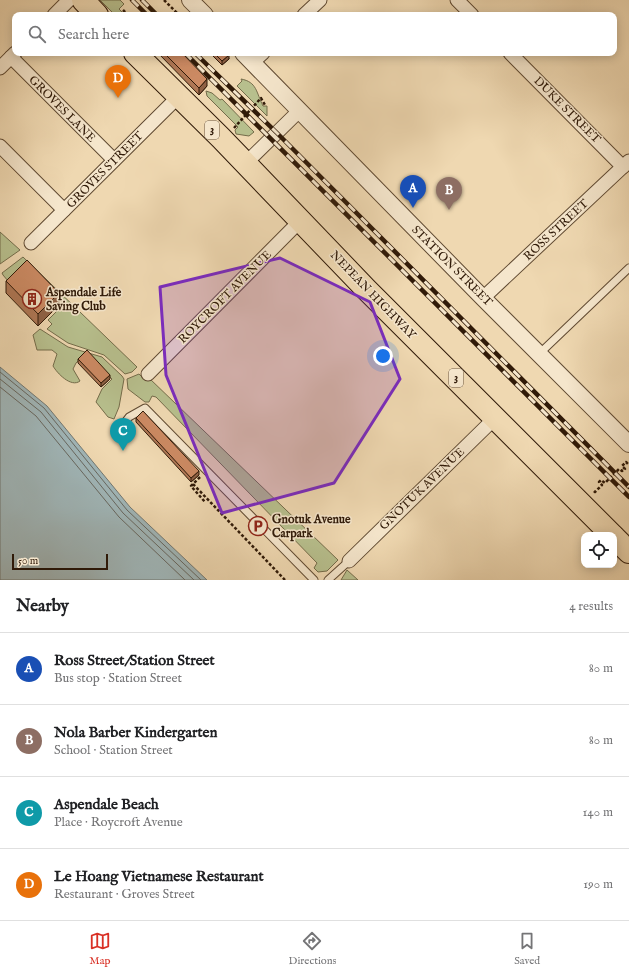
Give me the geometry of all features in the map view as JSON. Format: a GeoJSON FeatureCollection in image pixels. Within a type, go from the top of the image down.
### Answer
{"type":"FeatureCollection","features":[{"type":"Feature","properties":{"kind":"highway"},"geometry":{"type":"LineString","coordinates":[[83,0],[94,12]]}},
{"type":"Feature","properties":{"kind":"highway","name":"NEPEAN HIGHWAY"},"geometry":{"type":"LineString","coordinates":[[138,56],[609,532]]}},
{"type":"Feature","properties":{"kind":"highway","name":"NEPEAN HIGHWAY"},"geometry":{"type":"LineString","coordinates":[[617,540],[629,552]]}},
{"type":"Feature","properties":{"kind":"street"},"geometry":{"type":"LineString","coordinates":[[57,12],[69,0]]}},
{"type":"Feature","properties":{"kind":"street"},"geometry":{"type":"LineString","coordinates":[[307,12],[320,0]]}},
{"type":"Feature","properties":{"kind":"street"},"geometry":{"type":"LineString","coordinates":[[458,0],[469,12]]}},
{"type":"Feature","properties":{"kind":"street"},"geometry":{"type":"LineString","coordinates":[[186,6],[199,12]]}},
{"type":"Feature","properties":{"kind":"street"},"geometry":{"type":"LineString","coordinates":[[0,68],[12,56]]}},
{"type":"Feature","properties":{"kind":"street","name":"GROVES LANE"},"geometry":{"type":"LineString","coordinates":[[14,56],[114,160]]}},
{"type":"Feature","properties":{"kind":"street","name":"STATION STREET"},"geometry":{"type":"LineString","coordinates":[[253,56],[299,112],[539,354],[627,438]]}},
{"type":"Feature","properties":{"kind":"street","name":"DUKE STREET"},"geometry":{"type":"LineString","coordinates":[[513,56],[626,164]]}},
{"type":"Feature","properties":{"kind":"street","name":"GROVES STREET"},"geometry":{"type":"LineString","coordinates":[[31,243],[178,97]]}},
{"type":"Feature","properties":{"kind":"street"},"geometry":{"type":"LineString","coordinates":[[245,164],[299,112]]}},
{"type":"Feature","properties":{"kind":"street"},"geometry":{"type":"LineString","coordinates":[[0,146],[64,210]]}},
{"type":"Feature","properties":{"kind":"street","name":"ROSS STREET"},"geometry":{"type":"LineString","coordinates":[[483,298],[626,164]]}},
{"type":"Feature","properties":{"kind":"street","name":"ROYCROFT AVENUE"},"geometry":{"type":"LineString","coordinates":[[148,374],[301,220]]}},
{"type":"Feature","properties":{"kind":"street","name":"GNOTUK AVENUE"},"geometry":{"type":"LineString","coordinates":[[349,561],[495,418]]}},
{"type":"Feature","properties":{"kind":"lane"},"geometry":{"type":"LineString","coordinates":[[539,354],[629,268]]}},
{"type":"Feature","properties":{"kind":"lane"},"geometry":{"type":"LineString","coordinates":[[126,421],[128,417],[145,408],[314,580]]}},
{"type":"Feature","properties":{"kind":"lane"},"geometry":{"type":"LineString","coordinates":[[328,580],[349,561]]}},
{"type":"Feature","properties":{"kind":"path"},"geometry":{"type":"LineString","coordinates":[[164,0],[176,12]]}},
{"type":"Feature","properties":{"kind":"path"},"geometry":{"type":"LineString","coordinates":[[172,8],[186,6]]}},
{"type":"Feature","properties":{"kind":"path"},"geometry":{"type":"LineString","coordinates":[[232,132],[236,124],[261,98],[265,105]]}},
{"type":"Feature","properties":{"kind":"path"},"geometry":{"type":"LineString","coordinates":[[572,495],[585,484],[595,492],[602,485],[599,482],[601,480],[604,483],[620,469],[622,472],[625,469],[622,466],[626,462],[629,466]]}},
{"type":"Feature","properties":{"kind":"path"},"geometry":{"type":"LineString","coordinates":[[204,502],[191,486],[206,471]]}},
{"type":"Feature","properties":{"kind":"path"},"geometry":{"type":"LineString","coordinates":[[193,484],[285,580]]}},
{"type":"Feature","properties":{"kind":"highlighted area"},"geometry":{"type":"Polygon","coordinates":[[[280,258],[370,302],[400,379],[334,483],[222,513],[166,375],[160,287],[280,258]]]}},
{"type":"Feature","properties":{"kind":"green space"},"geometry":{"type":"Polygon","coordinates":[[[100,0],[120,0],[124,4],[119,9],[122,12],[112,12],[100,0]]]}},
{"type":"Feature","properties":{"kind":"green space"},"geometry":{"type":"Polygon","coordinates":[[[241,79],[246,80],[253,85],[263,106],[267,106],[267,116],[237,86],[242,81],[241,79]]]}},
{"type":"Feature","properties":{"kind":"green space"},"geometry":{"type":"Polygon","coordinates":[[[206,91],[212,93],[220,100],[222,99],[254,132],[249,136],[236,134],[235,130],[238,127],[207,96],[206,91]]]}},
{"type":"Feature","properties":{"kind":"green space"},"geometry":{"type":"Polygon","coordinates":[[[0,232],[20,250],[0,264],[0,232]]]}},
{"type":"Feature","properties":{"kind":"green space"},"geometry":{"type":"Polygon","coordinates":[[[23,257],[137,367],[132,372],[125,374],[104,355],[68,343],[47,329],[52,324],[48,320],[64,304],[24,265],[8,281],[2,273],[23,257]]]}},
{"type":"Feature","properties":{"kind":"green space"},"geometry":{"type":"Polygon","coordinates":[[[40,329],[68,347],[102,357],[122,376],[124,379],[119,407],[114,419],[108,417],[96,402],[102,389],[112,379],[86,354],[76,363],[73,369],[80,381],[73,383],[65,379],[53,366],[57,354],[52,350],[37,350],[33,335],[40,329]]]}},
{"type":"Feature","properties":{"kind":"green space"},"geometry":{"type":"Polygon","coordinates":[[[139,374],[146,381],[149,378],[338,560],[327,571],[318,572],[314,568],[317,563],[156,397],[152,396],[149,402],[145,402],[128,389],[127,379],[139,374]]]}},
{"type":"Feature","properties":{"kind":"green space"},"geometry":{"type":"Polygon","coordinates":[[[347,570],[358,580],[341,580],[347,570]]]}},
{"type":"Feature","properties":{"kind":"water"},"geometry":{"type":"Polygon","coordinates":[[[0,367],[47,406],[130,507],[207,580],[0,580],[0,367]]]}},
{"type":"Feature","properties":{"kind":"building"},"geometry":{"type":"Polygon","coordinates":[[[167,56],[185,56],[207,79],[199,88],[167,56]]]}},
{"type":"Feature","properties":{"kind":"building"},"geometry":{"type":"Polygon","coordinates":[[[217,56],[228,56],[222,61],[217,56]]]}},
{"type":"Feature","properties":{"kind":"building"},"geometry":{"type":"Polygon","coordinates":[[[27,260],[59,293],[38,314],[6,281],[27,260]]]}},
{"type":"Feature","properties":{"kind":"building"},"geometry":{"type":"Polygon","coordinates":[[[87,350],[110,375],[101,383],[78,359],[87,350]]]}},
{"type":"Feature","properties":{"kind":"building"},"geometry":{"type":"Polygon","coordinates":[[[143,411],[199,471],[191,478],[136,418],[143,411]]]}},
{"type":"Feature","properties":{"kind":"railway"},"geometry":{"type":"LineString","coordinates":[[132,0],[144,12]]}},
{"type":"Feature","properties":{"kind":"railway"},"geometry":{"type":"LineString","coordinates":[[142,0],[154,12]]}},
{"type":"Feature","properties":{"kind":"railway"},"geometry":{"type":"LineString","coordinates":[[188,56],[629,497]]}},
{"type":"Feature","properties":{"kind":"railway"},"geometry":{"type":"LineString","coordinates":[[198,56],[277,133],[629,487]]}},
{"type":"Feature","properties":{"kind":"place","name":"Le Hoang Vietnamese Restaurant"},"geometry":{"type":"Point","coordinates":[118,98]}},
{"type":"Feature","properties":{"kind":"place","name":"Ross Street/Station Street"},"geometry":{"type":"Point","coordinates":[413,208]}},
{"type":"Feature","properties":{"kind":"place","name":"Nola Barber Kindergarten"},"geometry":{"type":"Point","coordinates":[449,210]}},
{"type":"Feature","properties":{"kind":"place","name":"Aspendale Life Saving Club"},"geometry":{"type":"Point","coordinates":[32,299]}},
{"type":"Feature","properties":{"kind":"place","name":"Aspendale Beach"},"geometry":{"type":"Point","coordinates":[123,451]}},
{"type":"Feature","properties":{"kind":"place","name":"Gnotuk Avenue Carpark"},"geometry":{"type":"Point","coordinates":[258,526]}}]}
